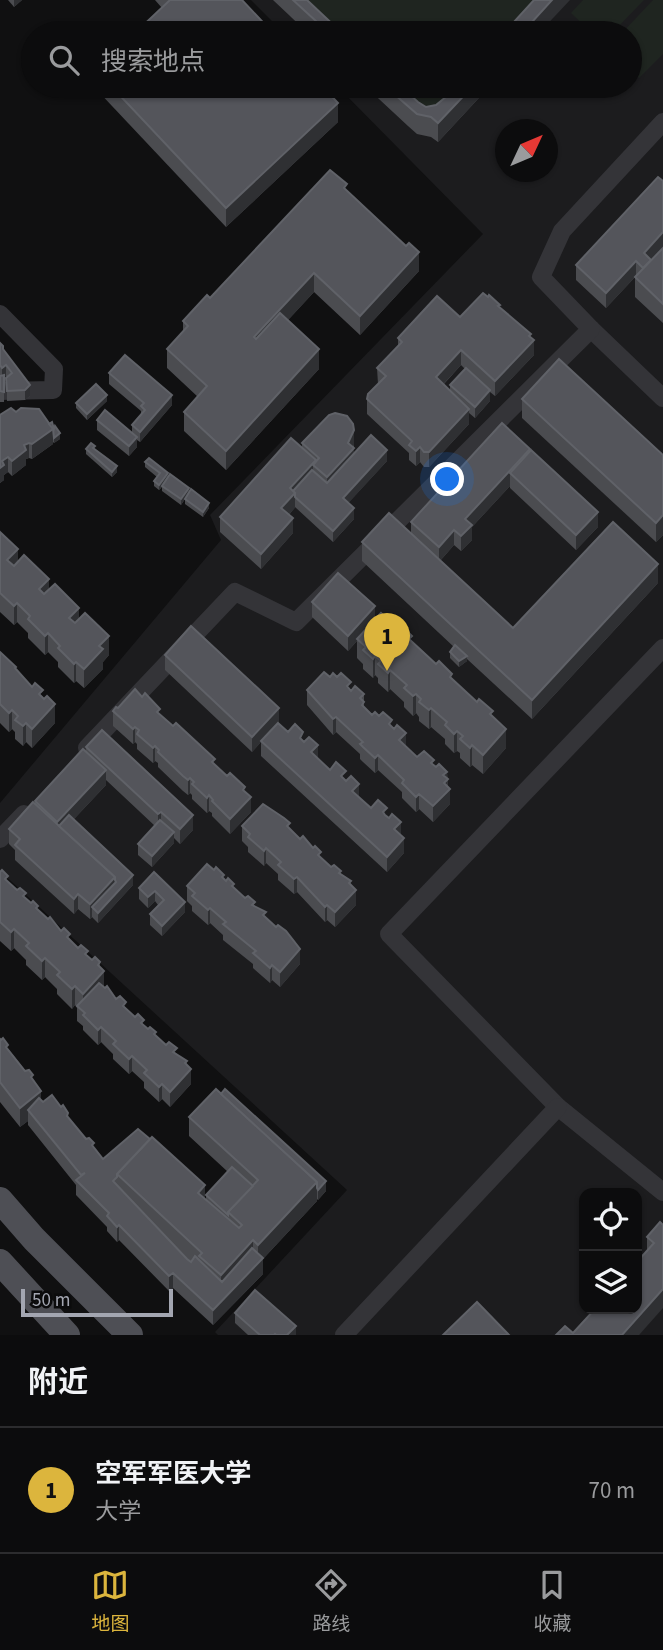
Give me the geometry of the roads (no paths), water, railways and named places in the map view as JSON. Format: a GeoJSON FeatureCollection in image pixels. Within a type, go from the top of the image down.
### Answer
{"type":"FeatureCollection","features":[{"type":"Feature","properties":{"kind":"main road"},"geometry":{"type":"LineString","coordinates":[[0,1200],[34,1240],[130,1335]]}},
{"type":"Feature","properties":{"kind":"main road"},"geometry":{"type":"LineString","coordinates":[[0,1262],[67,1335]]}},
{"type":"Feature","properties":{"kind":"street"},"geometry":{"type":"LineString","coordinates":[[663,122],[562,231],[541,277],[663,398]]}},
{"type":"Feature","properties":{"kind":"street"},"geometry":{"type":"LineString","coordinates":[[0,314],[54,369],[53,390],[0,391]]}},
{"type":"Feature","properties":{"kind":"street"},"geometry":{"type":"LineString","coordinates":[[75,760],[235,592],[296,622],[591,329]]}},
{"type":"Feature","properties":{"kind":"street"},"geometry":{"type":"LineString","coordinates":[[663,648],[389,934],[558,1107],[663,1192]]}},
{"type":"Feature","properties":{"kind":"street"},"geometry":{"type":"LineString","coordinates":[[0,839],[38,800]]}},
{"type":"Feature","properties":{"kind":"street"},"geometry":{"type":"LineString","coordinates":[[344,1335],[558,1107]]}},
{"type":"Feature","properties":{"kind":"place","name":"空军军医大学"},"geometry":{"type":"Point","coordinates":[387,671]}}]}
